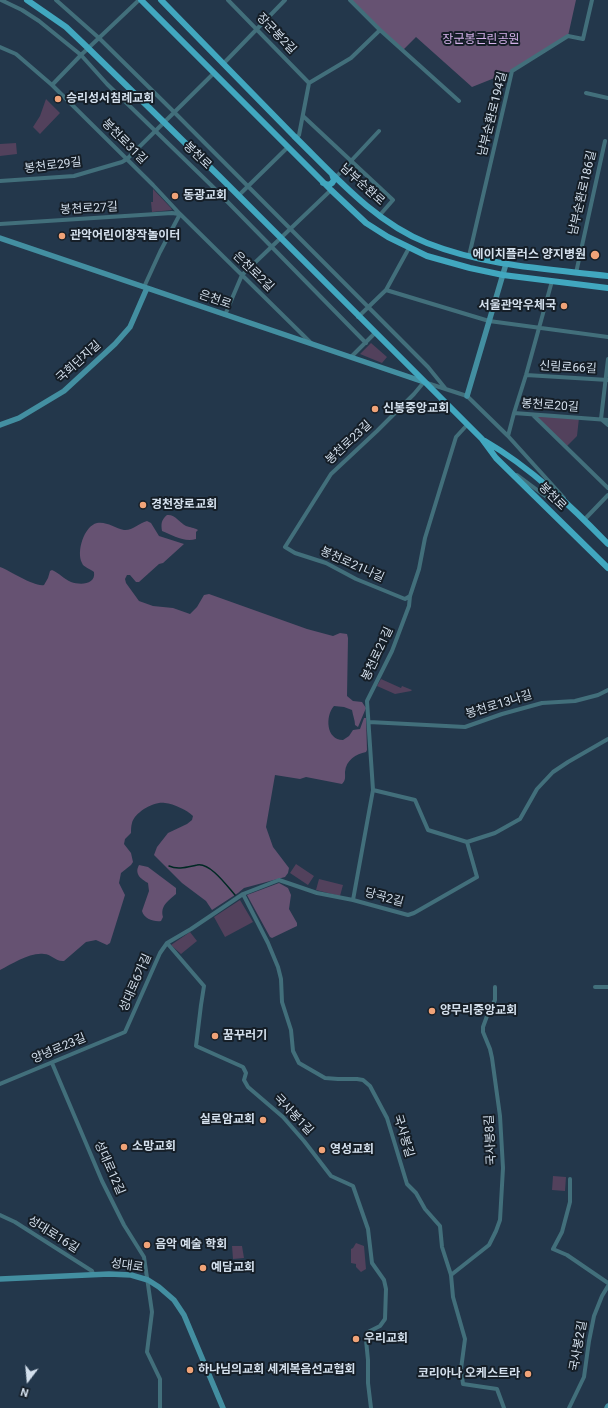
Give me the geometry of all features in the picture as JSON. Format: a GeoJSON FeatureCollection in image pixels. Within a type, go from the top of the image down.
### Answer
{"type":"FeatureCollection","features":[{"type":"Feature","properties":{"kind":"main road","name":"봉천로"},"geometry":{"type":"LineString","coordinates":[[27,0],[66,27],[88,48],[281,238],[358,317],[482,439],[496,458],[510,470],[608,568]]}},
{"type":"Feature","properties":{"kind":"main road","name":"남부순환로"},"geometry":{"type":"LineString","coordinates":[[140,0],[323,183],[366,223],[388,237],[409,248],[449,263],[503,275],[608,288]]}},
{"type":"Feature","properties":{"kind":"main road","name":"남부순환로"},"geometry":{"type":"LineString","coordinates":[[161,0],[360,200],[379,216],[402,231],[426,243],[469,256],[506,264],[608,276]]}},
{"type":"Feature","properties":{"kind":"main road"},"geometry":{"type":"LineString","coordinates":[[222,81],[220,77],[222,72],[226,70],[232,73]]}},
{"type":"Feature","properties":{"kind":"main road"},"geometry":{"type":"LineString","coordinates":[[323,183],[329,185],[334,182],[334,175]]}},
{"type":"Feature","properties":{"kind":"main road","name":"봉천로"},"geometry":{"type":"LineString","coordinates":[[482,439],[503,452],[574,509],[608,544]]}},
{"type":"Feature","properties":{"kind":"street","name":"봉천로"},"geometry":{"type":"LineString","coordinates":[[1,0],[18,8],[39,21],[81,55],[107,84],[210,185],[366,343]]}},
{"type":"Feature","properties":{"kind":"street"},"geometry":{"type":"LineString","coordinates":[[56,0],[99,38],[249,186],[428,367],[445,388]]}},
{"type":"Feature","properties":{"kind":"street","name":"남부순환로"},"geometry":{"type":"LineString","coordinates":[[88,48],[140,0]]}},
{"type":"Feature","properties":{"kind":"street","name":"장군봉2길"},"geometry":{"type":"LineString","coordinates":[[228,0],[309,83]]}},
{"type":"Feature","properties":{"kind":"street"},"geometry":{"type":"LineString","coordinates":[[223,64],[285,0]]}},
{"type":"Feature","properties":{"kind":"street"},"geometry":{"type":"LineString","coordinates":[[350,0],[380,30],[459,101]]}},
{"type":"Feature","properties":{"kind":"street","name":"남부순환로194길"},"geometry":{"type":"LineString","coordinates":[[469,256],[512,71],[568,36],[583,39],[592,0]]}},
{"type":"Feature","properties":{"kind":"street"},"geometry":{"type":"LineString","coordinates":[[297,138],[299,135],[309,83],[351,58],[380,30]]}},
{"type":"Feature","properties":{"kind":"street","name":"봉천로31길"},"geometry":{"type":"LineString","coordinates":[[0,47],[16,54],[52,85],[180,214]]}},
{"type":"Feature","properties":{"kind":"street"},"geometry":{"type":"LineString","coordinates":[[52,85],[88,48]]}},
{"type":"Feature","properties":{"kind":"street"},"geometry":{"type":"LineString","coordinates":[[164,123],[214,74]]}},
{"type":"Feature","properties":{"kind":"street"},"geometry":{"type":"LineString","coordinates":[[586,93],[608,98]]}},
{"type":"Feature","properties":{"kind":"street"},"geometry":{"type":"LineString","coordinates":[[303,116],[393,200],[379,216]]}},
{"type":"Feature","properties":{"kind":"street","name":"봉천로29길"},"geometry":{"type":"LineString","coordinates":[[0,181],[74,176],[122,162],[164,123]]}},
{"type":"Feature","properties":{"kind":"street"},"geometry":{"type":"LineString","coordinates":[[334,175],[351,161],[379,131]]}},
{"type":"Feature","properties":{"kind":"street","name":"남부순환로186길"},"geometry":{"type":"LineString","coordinates":[[576,273],[605,141]]}},
{"type":"Feature","properties":{"kind":"street"},"geometry":{"type":"LineString","coordinates":[[238,196],[287,148]]}},
{"type":"Feature","properties":{"kind":"street","name":"남부순환로"},"geometry":{"type":"LineString","coordinates":[[242,275],[331,190]]}},
{"type":"Feature","properties":{"kind":"street","name":"봉천로27길"},"geometry":{"type":"LineString","coordinates":[[0,224],[172,213],[180,214]]}},
{"type":"Feature","properties":{"kind":"street"},"geometry":{"type":"LineString","coordinates":[[146,288],[160,252],[180,214]]}},
{"type":"Feature","properties":{"kind":"street","name":"은천로2길"},"geometry":{"type":"LineString","coordinates":[[180,214],[312,344]]}},
{"type":"Feature","properties":{"kind":"street","name":"은천로"},"geometry":{"type":"LineString","coordinates":[[0,238],[424,382]]}},
{"type":"Feature","properties":{"kind":"street"},"geometry":{"type":"LineString","coordinates":[[358,317],[386,290],[409,248]]}},
{"type":"Feature","properties":{"kind":"street"},"geometry":{"type":"LineString","coordinates":[[467,396],[506,264]]}},
{"type":"Feature","properties":{"kind":"street"},"geometry":{"type":"LineString","coordinates":[[225,315],[242,275]]}},
{"type":"Feature","properties":{"kind":"street"},"geometry":{"type":"LineString","coordinates":[[514,413],[552,281]]}},
{"type":"Feature","properties":{"kind":"street","name":"국회단지길"},"geometry":{"type":"LineString","coordinates":[[0,425],[19,418],[64,391],[115,344],[130,327],[146,288]]}},
{"type":"Feature","properties":{"kind":"street"},"geometry":{"type":"LineString","coordinates":[[386,290],[489,321],[608,337]]}},
{"type":"Feature","properties":{"kind":"street"},"geometry":{"type":"LineString","coordinates":[[351,357],[375,333]]}},
{"type":"Feature","properties":{"kind":"street"},"geometry":{"type":"LineString","coordinates":[[608,359],[602,420],[608,425]]}},
{"type":"Feature","properties":{"kind":"street","name":"신림로66길"},"geometry":{"type":"LineString","coordinates":[[526,375],[607,380]]}},
{"type":"Feature","properties":{"kind":"street"},"geometry":{"type":"LineString","coordinates":[[424,382],[467,396],[508,436],[574,509]]}},
{"type":"Feature","properties":{"kind":"street","name":"봉천로23길"},"geometry":{"type":"LineString","coordinates":[[285,547],[331,474],[382,426],[424,382]]}},
{"type":"Feature","properties":{"kind":"street","name":"봉천로20길"},"geometry":{"type":"LineString","coordinates":[[508,436],[514,413],[608,420]]}},
{"type":"Feature","properties":{"kind":"street"},"geometry":{"type":"LineString","coordinates":[[533,415],[608,488]]}},
{"type":"Feature","properties":{"kind":"street","name":"봉천로21길"},"geometry":{"type":"LineString","coordinates":[[353,900],[372,790],[367,701],[392,651],[409,606],[410,596],[419,568],[425,538],[456,437],[467,425]]}},
{"type":"Feature","properties":{"kind":"street"},"geometry":{"type":"LineString","coordinates":[[510,470],[556,504],[560,504],[562,500],[553,484]]}},
{"type":"Feature","properties":{"kind":"street"},"geometry":{"type":"LineString","coordinates":[[584,520],[608,495]]}},
{"type":"Feature","properties":{"kind":"street","name":"봉천로21나길"},"geometry":{"type":"LineString","coordinates":[[285,547],[295,553],[326,563],[356,579],[405,599],[410,596]]}},
{"type":"Feature","properties":{"kind":"street","name":"봉천로13나길"},"geometry":{"type":"LineString","coordinates":[[369,722],[465,727],[538,704],[575,701],[598,695],[608,690]]}},
{"type":"Feature","properties":{"kind":"street"},"geometry":{"type":"LineString","coordinates":[[372,790],[415,800],[428,830],[467,842],[495,833],[520,819],[537,789],[553,772],[608,739]]}},
{"type":"Feature","properties":{"kind":"street","name":"당곡2길"},"geometry":{"type":"LineString","coordinates":[[243,894],[279,880],[317,892],[408,915],[477,877],[467,842]]}},
{"type":"Feature","properties":{"kind":"street"},"geometry":{"type":"LineString","coordinates":[[167,943],[191,929],[243,894]]}},
{"type":"Feature","properties":{"kind":"street","name":"국사봉길"},"geometry":{"type":"LineString","coordinates":[[243,894],[268,943],[278,967],[281,979],[282,1002],[292,1030],[293,1051],[299,1063],[325,1078],[338,1080],[357,1079],[366,1082],[370,1086],[388,1118],[407,1184],[416,1193],[425,1209],[440,1226],[442,1247],[451,1274],[453,1297],[465,1340],[461,1369],[463,1384],[497,1389],[504,1408]]}},
{"type":"Feature","properties":{"kind":"street","name":"성대로6가길"},"geometry":{"type":"LineString","coordinates":[[126,1032],[160,952],[167,943]]}},
{"type":"Feature","properties":{"kind":"street","name":"국사봉1길"},"geometry":{"type":"LineString","coordinates":[[167,943],[204,986],[196,1046],[243,1067],[246,1073],[244,1080],[248,1087],[287,1122],[331,1176],[353,1186],[356,1192],[368,1229],[372,1263],[384,1280],[386,1289],[385,1319],[380,1326],[368,1332],[366,1340],[371,1408]]}},
{"type":"Feature","properties":{"kind":"street"},"geometry":{"type":"LineString","coordinates":[[595,986],[608,987]]}},
{"type":"Feature","properties":{"kind":"street","name":"국사봉8길"},"geometry":{"type":"LineString","coordinates":[[451,1274],[489,1245],[500,1220],[503,1168],[500,1116],[492,1058],[483,1032],[483,1027],[495,1000],[495,987]]}},
{"type":"Feature","properties":{"kind":"street","name":"양녕로23길"},"geometry":{"type":"LineString","coordinates":[[0,1084],[126,1032]]}},
{"type":"Feature","properties":{"kind":"street","name":"성대로12길"},"geometry":{"type":"LineString","coordinates":[[52,1063],[102,1181],[124,1225],[144,1257],[152,1312],[147,1352],[160,1379],[160,1408]]}},
{"type":"Feature","properties":{"kind":"street"},"geometry":{"type":"LineString","coordinates":[[570,1179],[570,1202],[562,1232],[553,1249],[567,1255],[608,1283]]}},
{"type":"Feature","properties":{"kind":"street","name":"성대로16길"},"geometry":{"type":"LineString","coordinates":[[0,1215],[15,1222],[92,1271],[93,1274]]}},
{"type":"Feature","properties":{"kind":"street","name":"성대로"},"geometry":{"type":"LineString","coordinates":[[0,1280],[109,1274],[131,1276],[148,1280],[174,1300],[184,1315],[223,1408]]}},
{"type":"Feature","properties":{"kind":"street","name":"국사봉2길"},"geometry":{"type":"LineString","coordinates":[[569,1408],[584,1377],[594,1316],[602,1296],[608,1286]]}},
{"type":"Feature","properties":{"kind":"shaded area"},"geometry":{"type":"Polygon","coordinates":[[[46,99],[60,113],[40,134],[33,127],[40,116],[46,99]]]}},
{"type":"Feature","properties":{"kind":"shaded area"},"geometry":{"type":"Polygon","coordinates":[[[16,143],[17,154],[0,156],[0,144],[16,143]]]}},
{"type":"Feature","properties":{"kind":"shaded area"},"geometry":{"type":"Polygon","coordinates":[[[153,189],[172,210],[152,212],[151,202],[153,202],[153,189]]]}},
{"type":"Feature","properties":{"kind":"shaded area"},"geometry":{"type":"Polygon","coordinates":[[[371,343],[387,357],[382,363],[360,354],[371,343]]]}},
{"type":"Feature","properties":{"kind":"shaded area"},"geometry":{"type":"Polygon","coordinates":[[[533,415],[579,418],[577,436],[566,447],[533,415]]]}},
{"type":"Feature","properties":{"kind":"shaded area"},"geometry":{"type":"Polygon","coordinates":[[[381,679],[401,688],[402,686],[412,690],[395,694],[377,686],[381,679]]]}},
{"type":"Feature","properties":{"kind":"shaded area"},"geometry":{"type":"Polygon","coordinates":[[[296,864],[314,876],[308,885],[290,873],[296,864]]]}},
{"type":"Feature","properties":{"kind":"shaded area"},"geometry":{"type":"Polygon","coordinates":[[[319,879],[343,885],[340,896],[316,890],[319,879]]]}},
{"type":"Feature","properties":{"kind":"shaded area"},"geometry":{"type":"Polygon","coordinates":[[[240,900],[253,922],[225,937],[214,917],[240,900]]]}},
{"type":"Feature","properties":{"kind":"shaded area"},"geometry":{"type":"Polygon","coordinates":[[[190,932],[197,941],[181,954],[171,945],[190,932]]]}},
{"type":"Feature","properties":{"kind":"shaded area"},"geometry":{"type":"Polygon","coordinates":[[[553,1176],[566,1177],[565,1191],[552,1190],[553,1176]]]}},
{"type":"Feature","properties":{"kind":"shaded area"},"geometry":{"type":"Polygon","coordinates":[[[356,1243],[364,1246],[366,1269],[361,1272],[356,1267],[356,1264],[351,1263],[351,1249],[356,1243]]]}},
{"type":"Feature","properties":{"kind":"shaded area"},"geometry":{"type":"Polygon","coordinates":[[[232,1246],[242,1246],[244,1258],[233,1259],[232,1246]]]}},
{"type":"Feature","properties":{"kind":"green space","name":"장군봉근린공원"},"geometry":{"type":"Polygon","coordinates":[[[350,0],[576,0],[568,36],[512,71],[472,87],[416,37],[403,50],[350,0]]]}},
{"type":"Feature","properties":{"kind":"green space"},"geometry":{"type":"Polygon","coordinates":[[[167,515],[172,516],[186,526],[198,530],[196,532],[196,539],[187,540],[162,531],[162,522],[167,515]]]}},
{"type":"Feature","properties":{"kind":"green space"},"geometry":{"type":"Polygon","coordinates":[[[147,521],[151,523],[159,536],[184,544],[139,582],[136,582],[130,575],[127,575],[125,579],[126,583],[139,601],[153,606],[173,608],[190,614],[197,607],[204,595],[209,594],[307,629],[333,636],[340,633],[347,634],[347,696],[353,701],[362,702],[366,708],[358,727],[355,725],[352,710],[334,706],[329,716],[329,727],[333,736],[337,739],[343,740],[349,736],[353,730],[360,729],[364,718],[366,718],[367,750],[349,761],[345,772],[345,780],[342,784],[306,777],[300,779],[275,775],[266,827],[273,847],[289,868],[285,877],[244,888],[212,910],[206,901],[182,883],[154,855],[157,847],[168,833],[187,824],[192,820],[193,816],[172,805],[165,803],[156,804],[146,808],[137,815],[132,823],[131,833],[125,839],[124,844],[131,853],[133,862],[121,873],[119,883],[125,895],[110,943],[107,945],[96,940],[86,942],[64,961],[58,960],[47,954],[33,955],[21,959],[0,970],[0,567],[34,584],[44,585],[50,571],[52,570],[71,582],[79,584],[87,583],[93,579],[94,572],[85,567],[80,558],[80,553],[82,540],[88,529],[92,525],[100,523],[127,530],[147,521]]]}},
{"type":"Feature","properties":{"kind":"green space"},"geometry":{"type":"Polygon","coordinates":[[[139,865],[148,867],[176,888],[176,894],[164,907],[161,921],[155,921],[143,914],[142,911],[149,891],[148,883],[138,874],[137,871],[139,865]]]}},
{"type":"Feature","properties":{"kind":"green space"},"geometry":{"type":"Polygon","coordinates":[[[279,883],[288,888],[291,895],[289,909],[297,923],[297,926],[272,938],[270,937],[247,895],[279,883]]]}},
{"type":"Feature","properties":{"kind":"waterway"},"geometry":{"type":"LineString","coordinates":[[169,866],[179,868],[202,865],[207,867],[213,871],[235,895]]}},
{"type":"Feature","properties":{"kind":"place","name":"승리성서침례교회"},"geometry":{"type":"Point","coordinates":[58,99]}},
{"type":"Feature","properties":{"kind":"place","name":"동광교회"},"geometry":{"type":"Point","coordinates":[175,196]}},
{"type":"Feature","properties":{"kind":"place","name":"관악어린이창작놀이터"},"geometry":{"type":"Point","coordinates":[62,236]}},
{"type":"Feature","properties":{"kind":"place","name":"에이치플러스 양지병원"},"geometry":{"type":"Point","coordinates":[595,255]}},
{"type":"Feature","properties":{"kind":"place","name":"서울관악우체국"},"geometry":{"type":"Point","coordinates":[564,306]}},
{"type":"Feature","properties":{"kind":"place","name":"신봉중앙교회"},"geometry":{"type":"Point","coordinates":[375,409]}},
{"type":"Feature","properties":{"kind":"place","name":"경천장로교회"},"geometry":{"type":"Point","coordinates":[143,505]}},
{"type":"Feature","properties":{"kind":"place","name":"양무리중앙교회"},"geometry":{"type":"Point","coordinates":[432,1011]}},
{"type":"Feature","properties":{"kind":"place","name":"꿈꾸러기"},"geometry":{"type":"Point","coordinates":[215,1036]}},
{"type":"Feature","properties":{"kind":"place","name":"실로암교회"},"geometry":{"type":"Point","coordinates":[263,1120]}},
{"type":"Feature","properties":{"kind":"place","name":"소망교회"},"geometry":{"type":"Point","coordinates":[124,1147]}},
{"type":"Feature","properties":{"kind":"place","name":"영성교회"},"geometry":{"type":"Point","coordinates":[322,1150]}},
{"type":"Feature","properties":{"kind":"place","name":"음악 예술 학회"},"geometry":{"type":"Point","coordinates":[147,1245]}},
{"type":"Feature","properties":{"kind":"place","name":"예담교회"},"geometry":{"type":"Point","coordinates":[203,1268]}},
{"type":"Feature","properties":{"kind":"place","name":"우리교회"},"geometry":{"type":"Point","coordinates":[356,1339]}},
{"type":"Feature","properties":{"kind":"place","name":"하나님의교회 세계복음선교협회"},"geometry":{"type":"Point","coordinates":[190,1370]}},
{"type":"Feature","properties":{"kind":"place","name":"코리아나 오케스트라"},"geometry":{"type":"Point","coordinates":[528,1374]}}]}
